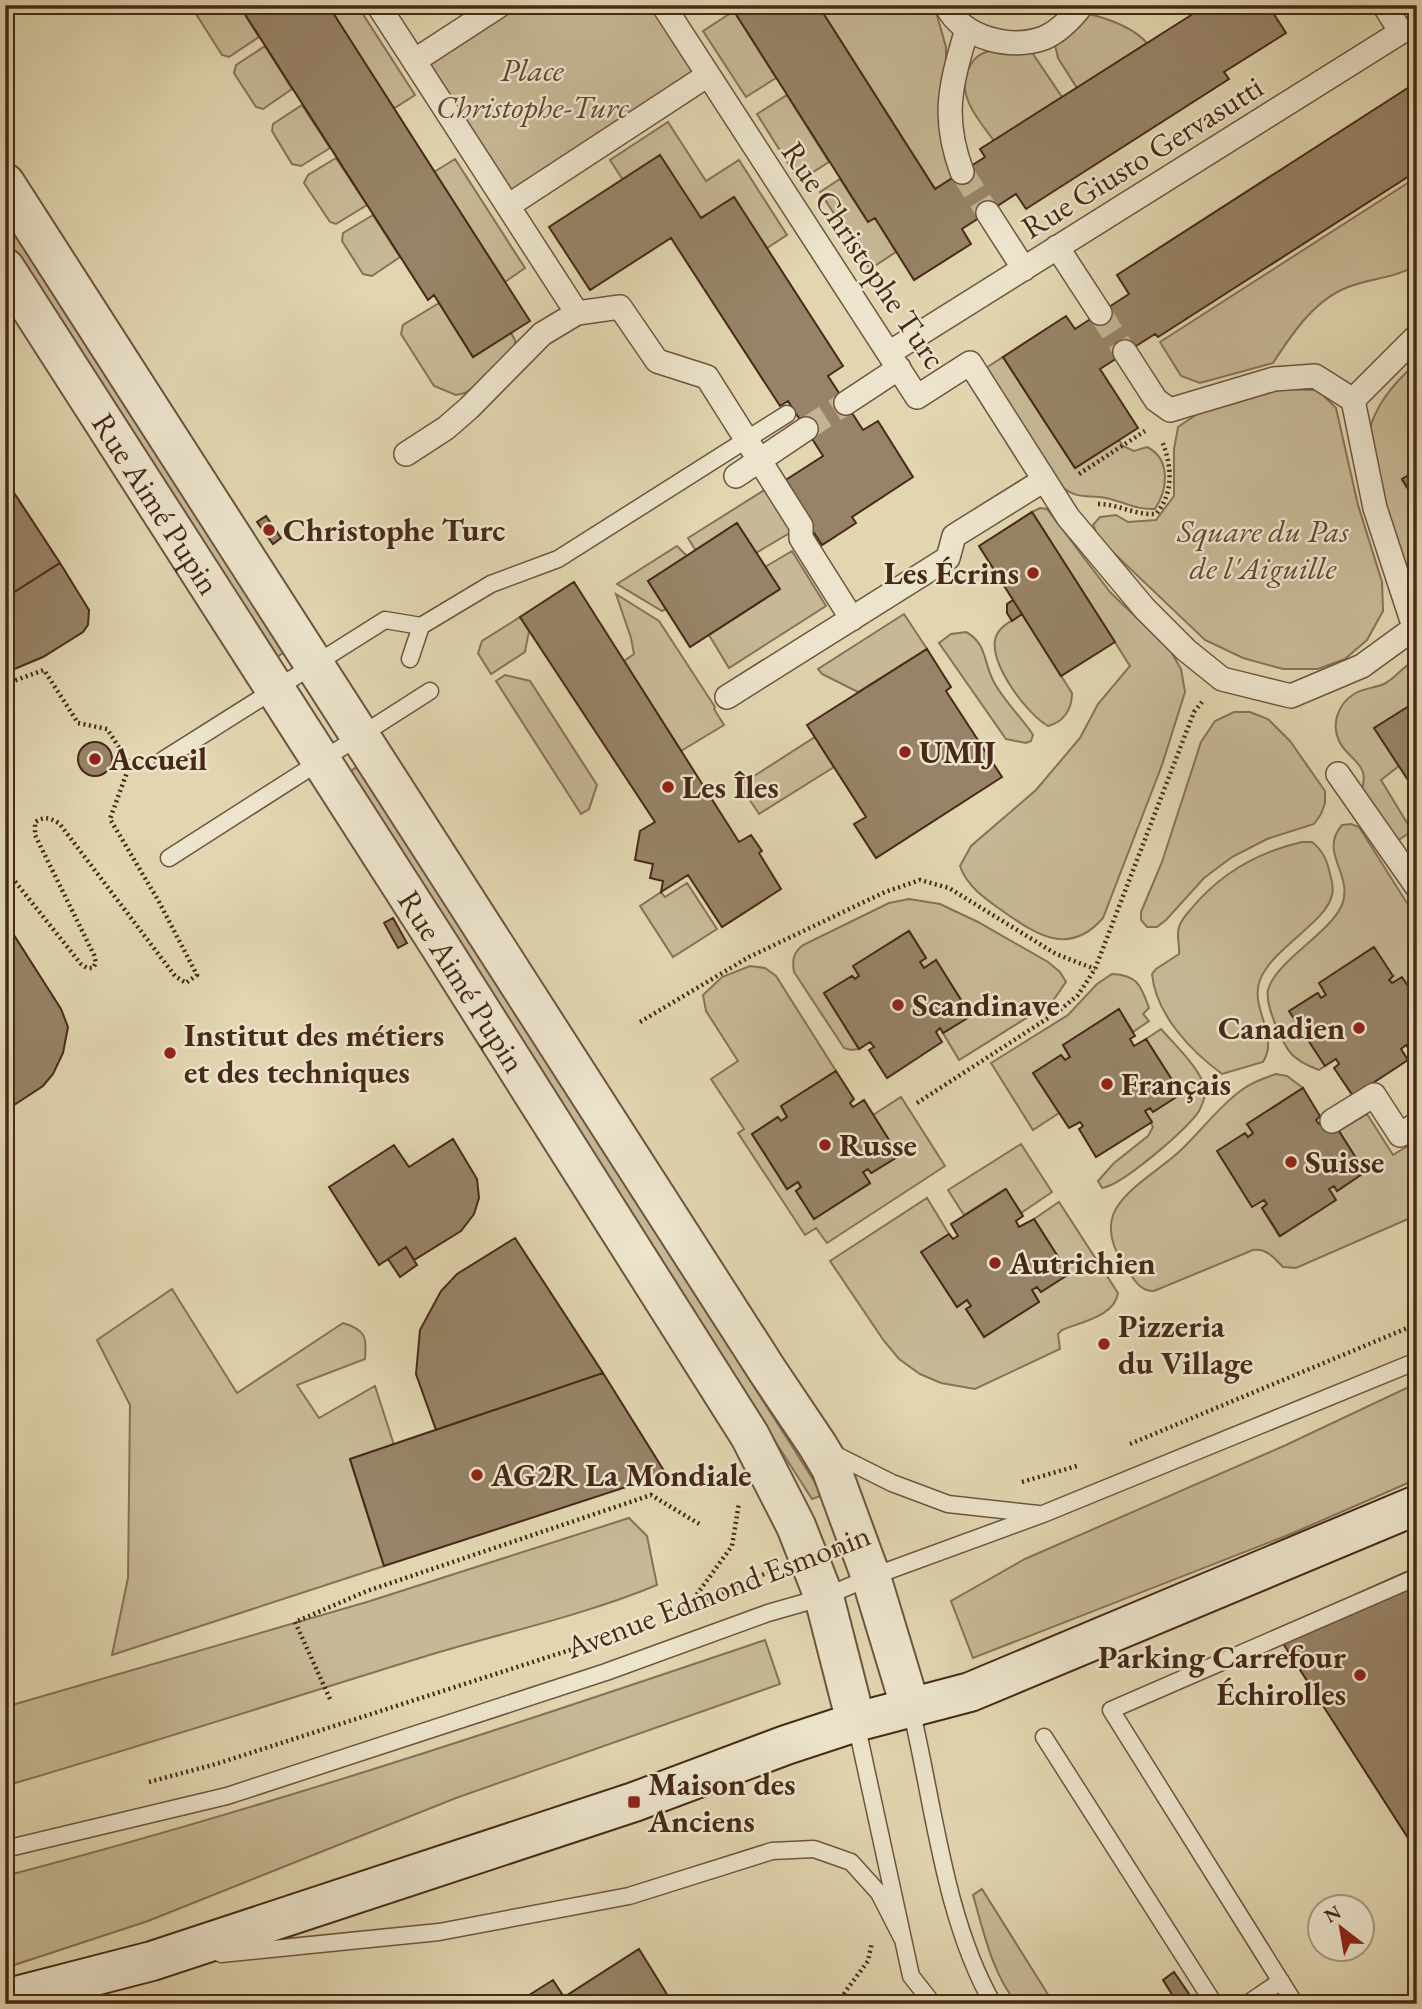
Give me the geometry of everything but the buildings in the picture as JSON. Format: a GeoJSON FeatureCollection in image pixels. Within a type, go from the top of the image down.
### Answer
{"type":"FeatureCollection","features":[{"type":"Feature","properties":{"kind":"street"},"geometry":{"type":"LineString","coordinates":[[378,5],[577,313]]}},
{"type":"Feature","properties":{"kind":"street"},"geometry":{"type":"LineString","coordinates":[[414,61],[500,5]]}},
{"type":"Feature","properties":{"kind":"street","name":"Rue Christophe Turc"},"geometry":{"type":"LineString","coordinates":[[663,5],[917,397],[970,363],[1068,517],[1145,609],[1186,650],[1222,679]]}},
{"type":"Feature","properties":{"kind":"street"},"geometry":{"type":"LineString","coordinates":[[946,5],[967,29],[992,40],[1019,43],[1045,37],[1068,23],[1082,5]]}},
{"type":"Feature","properties":{"kind":"street","name":"Rue Giusto Gervasutti"},"geometry":{"type":"LineString","coordinates":[[846,403],[894,361],[1024,269],[1401,32],[1384,5]]}},
{"type":"Feature","properties":{"kind":"street"},"geometry":{"type":"LineString","coordinates":[[962,172],[953,147],[948,112],[954,73],[967,29]]}},
{"type":"Feature","properties":{"kind":"street"},"geometry":{"type":"LineString","coordinates":[[508,206],[708,75]]}},
{"type":"Feature","properties":{"kind":"street","name":"Rue Aimé Pupin"},"geometry":{"type":"LineString","coordinates":[[5,183],[818,1446],[831,1468],[871,1577],[911,1709]]}},
{"type":"Feature","properties":{"kind":"street"},"geometry":{"type":"LineString","coordinates":[[988,213],[1024,269]]}},
{"type":"Feature","properties":{"kind":"street"},"geometry":{"type":"LineString","coordinates":[[1057,247],[1100,313]]}},
{"type":"Feature","properties":{"kind":"street","name":"Rue Aimé Pupin"},"geometry":{"type":"LineString","coordinates":[[5,268],[611,1214],[750,1436],[787,1507],[824,1597],[856,1722]]}},
{"type":"Feature","properties":{"kind":"street"},"geometry":{"type":"LineString","coordinates":[[406,454],[446,428],[542,334],[577,313],[620,307],[657,361],[707,377],[801,526],[801,538],[852,619]]}},
{"type":"Feature","properties":{"kind":"street"},"geometry":{"type":"LineString","coordinates":[[1353,400],[1417,336]]}},
{"type":"Feature","properties":{"kind":"street"},"geometry":{"type":"LineString","coordinates":[[1125,352],[1156,400],[1163,417],[1274,379],[1315,376],[1353,400],[1375,508],[1416,626],[1362,666],[1291,695],[1222,679]]}},
{"type":"Feature","properties":{"kind":"street"},"geometry":{"type":"LineString","coordinates":[[736,476],[806,429]]}},
{"type":"Feature","properties":{"kind":"street"},"geometry":{"type":"LineString","coordinates":[[727,697],[948,558],[954,536],[1044,480]]}},
{"type":"Feature","properties":{"kind":"street"},"geometry":{"type":"LineString","coordinates":[[1338,774],[1417,887]]}},
{"type":"Feature","properties":{"kind":"street"},"geometry":{"type":"LineString","coordinates":[[1332,1121],[1374,1095],[1399,1135],[1417,1124]]}},
{"type":"Feature","properties":{"kind":"street"},"geometry":{"type":"LineString","coordinates":[[5,1999],[152,1961],[634,1802],[786,1745],[856,1722],[970,1692],[1417,1505]]}},
{"type":"Feature","properties":{"kind":"lane"},"geometry":{"type":"LineString","coordinates":[[163,760],[385,620],[421,626],[491,584],[558,559],[787,414]]}},
{"type":"Feature","properties":{"kind":"lane"},"geometry":{"type":"LineString","coordinates":[[410,659],[421,626]]}},
{"type":"Feature","properties":{"kind":"lane"},"geometry":{"type":"LineString","coordinates":[[169,858],[430,691]]}},
{"type":"Feature","properties":{"kind":"lane","name":"Avenue Edmond Esmonin"},"geometry":{"type":"LineString","coordinates":[[5,1849],[227,1796],[606,1672],[768,1613],[824,1597],[1043,1514],[1417,1361]]}},
{"type":"Feature","properties":{"kind":"lane"},"geometry":{"type":"LineString","coordinates":[[818,1446],[892,1483],[948,1504],[1043,1514]]}},
{"type":"Feature","properties":{"kind":"lane"},"geometry":{"type":"LineString","coordinates":[[1295,2004],[1111,1710],[1417,1577]]}},
{"type":"Feature","properties":{"kind":"lane"},"geometry":{"type":"LineString","coordinates":[[911,1709],[929,1786],[940,1850],[967,1949],[992,2004]]}},
{"type":"Feature","properties":{"kind":"lane"},"geometry":{"type":"LineString","coordinates":[[856,1722],[911,1976],[933,2004]]}},
{"type":"Feature","properties":{"kind":"lane"},"geometry":{"type":"LineString","coordinates":[[1044,1737],[1213,2002],[1219,2004]]}},
{"type":"Feature","properties":{"kind":"lane"},"geometry":{"type":"LineString","coordinates":[[152,1961],[439,1932],[629,1896],[772,1851],[814,1849],[851,1862],[879,1893],[902,1938]]}},
{"type":"Feature","properties":{"kind":"lane"},"geometry":{"type":"LineString","coordinates":[[1247,2004],[1281,1981]]}},
{"type":"Feature","properties":{"kind":"path"},"geometry":{"type":"LineString","coordinates":[[1068,517],[1090,505],[1109,504],[1140,515],[1156,514],[1164,504],[1170,484],[1163,417],[1079,475]]}},
{"type":"Feature","properties":{"kind":"path"},"geometry":{"type":"LineString","coordinates":[[5,684],[44,670],[78,723],[107,729],[120,745],[130,764],[110,819],[158,900],[197,975],[186,983],[174,976],[58,823],[50,818],[42,818],[36,822],[35,835],[94,955],[96,963],[93,968],[82,964],[5,869]]}},
{"type":"Feature","properties":{"kind":"path"},"geometry":{"type":"LineString","coordinates":[[917,1103],[1059,1011],[1079,995],[1095,970],[1194,712],[1222,679]]}},
{"type":"Feature","properties":{"kind":"path"},"geometry":{"type":"LineString","coordinates":[[640,1022],[749,957],[885,892],[920,880],[949,888],[1056,954],[1095,970]]}},
{"type":"Feature","properties":{"kind":"path"},"geometry":{"type":"LineString","coordinates":[[1121,1448],[1417,1324]]}},
{"type":"Feature","properties":{"kind":"path"},"geometry":{"type":"LineString","coordinates":[[685,1609],[732,1546],[750,1436]]}},
{"type":"Feature","properties":{"kind":"path"},"geometry":{"type":"LineString","coordinates":[[1010,1486],[1084,1464]]}},
{"type":"Feature","properties":{"kind":"path"},"geometry":{"type":"LineString","coordinates":[[330,1699],[295,1622],[367,1591],[651,1495],[701,1525]]}},
{"type":"Feature","properties":{"kind":"path","name":"Avenue Edmond Esmonin"},"geometry":{"type":"LineString","coordinates":[[673,1615],[807,1553]]}},
{"type":"Feature","properties":{"kind":"path","name":"Avenue Edmond Esmonin"},"geometry":{"type":"LineString","coordinates":[[137,1785],[216,1764],[609,1638]]}},
{"type":"Feature","properties":{"kind":"path"},"geometry":{"type":"LineString","coordinates":[[839,2004],[868,1961],[873,1940]]}},
{"type":"Feature","properties":{"kind":"green space"},"geometry":{"type":"Polygon","coordinates":[[[201,5],[239,5],[259,37],[229,57],[222,55],[196,14],[201,5]]]}},
{"type":"Feature","properties":{"kind":"green space"},"geometry":{"type":"Polygon","coordinates":[[[328,5],[357,5],[415,95],[393,109],[328,5]]]}},
{"type":"Feature","properties":{"kind":"green space","name":"Place Christophe-Turc"},"geometry":{"type":"Polygon","coordinates":[[[499,5],[663,5],[708,75],[508,206],[414,61],[499,5]]]}},
{"type":"Feature","properties":{"kind":"green space"},"geometry":{"type":"Polygon","coordinates":[[[818,5],[934,5],[946,47],[957,175],[935,189],[818,5]]]}},
{"type":"Feature","properties":{"kind":"green space"},"geometry":{"type":"Polygon","coordinates":[[[734,11],[776,78],[746,97],[703,31],[734,11]]]}},
{"type":"Feature","properties":{"kind":"green space"},"geometry":{"type":"Polygon","coordinates":[[[1089,14],[1128,28],[1147,43],[1077,88],[1058,58],[1055,45],[1063,31],[1089,14]]]}},
{"type":"Feature","properties":{"kind":"green space"},"geometry":{"type":"Polygon","coordinates":[[[265,46],[292,89],[263,109],[256,107],[234,73],[236,65],[265,46]]]}},
{"type":"Feature","properties":{"kind":"green space"},"geometry":{"type":"Polygon","coordinates":[[[1025,48],[1031,51],[1062,97],[994,141],[969,104],[965,84],[970,65],[986,52],[1025,48]]]}},
{"type":"Feature","properties":{"kind":"green space"},"geometry":{"type":"Polygon","coordinates":[[[787,95],[829,162],[799,181],[757,114],[787,95]]]}},
{"type":"Feature","properties":{"kind":"green space"},"geometry":{"type":"Polygon","coordinates":[[[302,105],[330,148],[301,166],[292,164],[272,131],[273,124],[302,105]]]}},
{"type":"Feature","properties":{"kind":"green space"},"geometry":{"type":"Polygon","coordinates":[[[668,122],[706,181],[739,160],[787,235],[767,248],[734,198],[701,218],[623,180],[610,160],[668,122]]]}},
{"type":"Feature","properties":{"kind":"green space"},"geometry":{"type":"Polygon","coordinates":[[[336,158],[367,205],[336,224],[330,222],[304,183],[308,175],[336,158]]]}},
{"type":"Feature","properties":{"kind":"green space"},"geometry":{"type":"Polygon","coordinates":[[[455,159],[525,268],[505,282],[434,172],[455,159]]]}},
{"type":"Feature","properties":{"kind":"green space"},"geometry":{"type":"Polygon","coordinates":[[[1417,177],[1417,265],[1394,275],[1354,285],[1329,297],[1307,316],[1273,363],[1200,383],[1181,376],[1160,342],[1417,177]]]}},
{"type":"Feature","properties":{"kind":"green space"},"geometry":{"type":"Polygon","coordinates":[[[840,179],[868,222],[875,218],[896,252],[870,269],[820,192],[840,179]]]}},
{"type":"Feature","properties":{"kind":"green space"},"geometry":{"type":"Polygon","coordinates":[[[5,214],[284,649],[277,657],[5,237],[5,214]]]}},
{"type":"Feature","properties":{"kind":"green space"},"geometry":{"type":"Polygon","coordinates":[[[373,215],[400,257],[372,276],[363,274],[342,241],[343,233],[373,215]]]}},
{"type":"Feature","properties":{"kind":"green space"},"geometry":{"type":"Polygon","coordinates":[[[439,303],[473,357],[511,333],[515,340],[515,348],[502,369],[465,393],[456,395],[434,386],[401,334],[403,325],[439,303]]]}},
{"type":"Feature","properties":{"kind":"green space"},"geometry":{"type":"Polygon","coordinates":[[[1003,357],[1075,468],[1119,440],[1123,446],[1134,451],[1147,447],[1155,452],[1164,467],[1165,484],[1155,509],[1103,497],[1080,496],[1061,486],[986,368],[1003,357]]]}},
{"type":"Feature","properties":{"kind":"green space"},"geometry":{"type":"Polygon","coordinates":[[[1417,362],[1417,470],[1402,480],[1417,503],[1417,582],[1406,567],[1391,533],[1367,440],[1374,417],[1385,397],[1417,362]]]}},
{"type":"Feature","properties":{"kind":"green space","name":"Square du Pas de l'Aiguille"},"geometry":{"type":"Polygon","coordinates":[[[1278,389],[1318,390],[1336,408],[1358,505],[1382,582],[1383,611],[1367,640],[1345,659],[1318,669],[1283,669],[1243,658],[1205,640],[1099,539],[1093,525],[1100,517],[1116,515],[1128,522],[1156,520],[1174,496],[1174,449],[1178,427],[1206,408],[1278,389]]]}},
{"type":"Feature","properties":{"kind":"green space"},"geometry":{"type":"Polygon","coordinates":[[[766,489],[798,528],[756,553],[696,551],[688,538],[766,489]]]}},
{"type":"Feature","properties":{"kind":"green space"},"geometry":{"type":"Polygon","coordinates":[[[1040,508],[1047,509],[1110,592],[1170,650],[1181,669],[1185,692],[1162,765],[1103,918],[1091,930],[1066,939],[1042,934],[1004,912],[973,887],[960,866],[971,846],[1036,790],[1080,738],[1098,704],[1130,666],[1032,512],[1040,508]]]}},
{"type":"Feature","properties":{"kind":"green space"},"geometry":{"type":"Polygon","coordinates":[[[677,546],[687,556],[648,581],[666,609],[662,611],[617,584],[677,546]]]}},
{"type":"Feature","properties":{"kind":"green space"},"geometry":{"type":"Polygon","coordinates":[[[792,551],[826,606],[729,668],[709,635],[779,590],[765,567],[792,551]]]}},
{"type":"Feature","properties":{"kind":"green space"},"geometry":{"type":"Polygon","coordinates":[[[616,594],[659,621],[724,725],[681,751],[624,661],[634,654],[616,594]]]}},
{"type":"Feature","properties":{"kind":"green space"},"geometry":{"type":"Polygon","coordinates":[[[904,614],[927,649],[858,692],[822,674],[818,669],[904,614]]]}},
{"type":"Feature","properties":{"kind":"green space"},"geometry":{"type":"Polygon","coordinates":[[[1022,614],[1072,693],[1066,714],[1048,726],[1030,711],[1012,688],[995,651],[996,635],[1022,614]]]}},
{"type":"Feature","properties":{"kind":"green space"},"geometry":{"type":"Polygon","coordinates":[[[520,617],[529,631],[525,652],[491,674],[478,653],[482,641],[520,617]]]}},
{"type":"Feature","properties":{"kind":"green space"},"geometry":{"type":"Polygon","coordinates":[[[966,632],[982,648],[991,677],[1033,735],[1031,741],[1026,743],[1006,739],[939,643],[951,634],[966,632]]]}},
{"type":"Feature","properties":{"kind":"green space"},"geometry":{"type":"Polygon","coordinates":[[[1417,661],[1417,701],[1375,728],[1399,766],[1381,780],[1412,831],[1394,843],[1361,791],[1364,782],[1361,768],[1339,741],[1336,721],[1348,698],[1361,690],[1384,684],[1417,661]]]}},
{"type":"Feature","properties":{"kind":"green space"},"geometry":{"type":"Polygon","coordinates":[[[505,675],[530,681],[597,785],[589,809],[581,814],[496,681],[505,675]]]}},
{"type":"Feature","properties":{"kind":"green space"},"geometry":{"type":"Polygon","coordinates":[[[1234,712],[1250,712],[1268,719],[1290,741],[1325,791],[1321,814],[1314,824],[1267,839],[1232,857],[1204,878],[1166,920],[1157,927],[1147,927],[1141,920],[1141,912],[1162,862],[1201,742],[1215,721],[1234,712]]]}},
{"type":"Feature","properties":{"kind":"green space"},"geometry":{"type":"Polygon","coordinates":[[[815,737],[834,767],[759,814],[740,785],[815,737]]]}},
{"type":"Feature","properties":{"kind":"green space"},"geometry":{"type":"Polygon","coordinates":[[[355,768],[361,769],[823,1495],[812,1499],[350,776],[350,772],[355,768]]]}},
{"type":"Feature","properties":{"kind":"green space"},"geometry":{"type":"Polygon","coordinates":[[[1342,825],[1359,827],[1417,919],[1417,1000],[1389,980],[1393,976],[1320,983],[1326,995],[1321,998],[1317,993],[1290,1011],[1325,1066],[1319,1070],[1302,1063],[1287,1049],[1271,1013],[1268,990],[1281,969],[1336,916],[1342,905],[1344,883],[1334,845],[1342,825]]]}},
{"type":"Feature","properties":{"kind":"green space"},"geometry":{"type":"Polygon","coordinates":[[[1302,842],[1312,842],[1324,856],[1332,882],[1332,895],[1320,915],[1276,957],[1260,980],[1258,1001],[1268,1042],[1263,1062],[1222,1074],[1177,1031],[1160,1004],[1152,974],[1179,954],[1178,934],[1181,922],[1214,885],[1255,858],[1302,842]]]}},
{"type":"Feature","properties":{"kind":"green space"},"geometry":{"type":"Polygon","coordinates":[[[687,883],[717,929],[673,957],[640,906],[661,892],[665,897],[687,883]]]}},
{"type":"Feature","properties":{"kind":"green space"},"geometry":{"type":"Polygon","coordinates":[[[909,899],[940,904],[978,922],[1048,962],[1060,972],[1066,982],[1052,1002],[959,1060],[943,1033],[971,1015],[936,961],[924,968],[920,962],[926,958],[909,931],[854,966],[859,976],[855,979],[852,976],[824,993],[859,1049],[844,1048],[794,972],[795,954],[803,945],[889,903],[909,899]]]}},
{"type":"Feature","properties":{"kind":"green space"},"geometry":{"type":"Polygon","coordinates":[[[750,966],[765,968],[776,976],[836,1071],[781,1106],[787,1117],[781,1121],[777,1117],[752,1134],[787,1189],[798,1182],[801,1187],[796,1191],[814,1218],[870,1184],[863,1172],[868,1169],[872,1173],[899,1156],[873,1115],[901,1097],[945,1166],[827,1243],[816,1228],[805,1235],[738,1133],[744,1129],[711,1079],[738,1061],[706,1011],[703,995],[722,977],[750,966]]]}},
{"type":"Feature","properties":{"kind":"green space"},"geometry":{"type":"Polygon","coordinates":[[[1112,974],[1128,977],[1137,983],[1149,1008],[1143,1014],[1149,1021],[1133,1032],[1119,1010],[1063,1045],[1070,1057],[1065,1060],[1061,1055],[1034,1073],[1059,1113],[1033,1130],[991,1063],[1068,1015],[1097,984],[1112,974]]]}},
{"type":"Feature","properties":{"kind":"green space"},"geometry":{"type":"Polygon","coordinates":[[[1161,1029],[1199,1075],[1205,1090],[1204,1101],[1193,1119],[1169,1142],[1124,1178],[1102,1188],[1098,1181],[1114,1163],[1148,1136],[1153,1127],[1145,1111],[1150,1108],[1153,1112],[1181,1094],[1146,1039],[1161,1029]]]}},
{"type":"Feature","properties":{"kind":"green space"},"geometry":{"type":"Polygon","coordinates":[[[1276,1074],[1287,1076],[1303,1088],[1247,1124],[1253,1133],[1264,1200],[1267,1204],[1262,1208],[1279,1236],[1335,1200],[1329,1189],[1334,1186],[1337,1191],[1364,1173],[1339,1131],[1367,1114],[1393,1155],[1417,1140],[1417,1215],[1296,1268],[1283,1267],[1266,1252],[1253,1250],[1154,1291],[1144,1289],[1124,1265],[1112,1241],[1111,1222],[1118,1206],[1134,1188],[1174,1157],[1235,1095],[1251,1084],[1276,1074]]]}},
{"type":"Feature","properties":{"kind":"green space"},"geometry":{"type":"Polygon","coordinates":[[[1021,1144],[1052,1192],[1021,1213],[1005,1189],[964,1215],[948,1190],[1021,1144]]]}},
{"type":"Feature","properties":{"kind":"green space"},"geometry":{"type":"Polygon","coordinates":[[[927,1198],[949,1234],[922,1252],[957,1307],[967,1300],[971,1306],[966,1309],[984,1336],[1039,1302],[1032,1290],[1037,1287],[1041,1292],[1069,1274],[1034,1219],[1059,1202],[1118,1293],[1116,1301],[1104,1313],[1062,1330],[1058,1334],[1060,1349],[975,1389],[941,1383],[920,1374],[899,1359],[884,1341],[830,1261],[927,1198]]]}},
{"type":"Feature","properties":{"kind":"green space"},"geometry":{"type":"Polygon","coordinates":[[[172,1289],[237,1393],[343,1323],[361,1332],[366,1345],[365,1359],[297,1385],[319,1418],[375,1386],[394,1445],[350,1460],[384,1566],[112,1655],[128,1578],[130,1405],[97,1340],[172,1289]]]}},
{"type":"Feature","properties":{"kind":"green space"},"geometry":{"type":"Polygon","coordinates":[[[1417,1383],[1417,1479],[1293,1533],[973,1658],[951,1601],[1025,1559],[1286,1445],[1417,1383]]]}},
{"type":"Feature","properties":{"kind":"green space"},"geometry":{"type":"Polygon","coordinates":[[[629,1518],[647,1536],[657,1585],[571,1615],[423,1657],[5,1786],[5,1707],[367,1602],[629,1518]]]}},
{"type":"Feature","properties":{"kind":"green space"},"geometry":{"type":"Polygon","coordinates":[[[765,1640],[780,1684],[456,1798],[148,1921],[5,1968],[5,1876],[292,1794],[765,1640]]]}},
{"type":"Feature","properties":{"kind":"green space"},"geometry":{"type":"Polygon","coordinates":[[[982,1889],[1054,2004],[1017,2004],[1008,1992],[990,1952],[973,1895],[982,1889]]]}},
{"type":"Feature","properties":{"kind":"tunnel"},"geometry":{"type":"LineString","coordinates":[[962,172],[988,213]]}},
{"type":"Feature","properties":{"kind":"tunnel"},"geometry":{"type":"LineString","coordinates":[[1100,313],[1125,352]]}},
{"type":"Feature","properties":{"kind":"tunnel"},"geometry":{"type":"LineString","coordinates":[[806,429],[846,403]]}},
{"type":"Feature","properties":{"kind":"place","name":"Christophe Turc"},"geometry":{"type":"Point","coordinates":[269,530]}},
{"type":"Feature","properties":{"kind":"place","name":"Les Écrins"},"geometry":{"type":"Point","coordinates":[1033,573]}},
{"type":"Feature","properties":{"kind":"place","name":"UMIJ"},"geometry":{"type":"Point","coordinates":[905,752]}},
{"type":"Feature","properties":{"kind":"place","name":"Accueil"},"geometry":{"type":"Point","coordinates":[95,759]}},
{"type":"Feature","properties":{"kind":"place","name":"Les Îles"},"geometry":{"type":"Point","coordinates":[668,787]}},
{"type":"Feature","properties":{"kind":"place","name":"Scandinave"},"geometry":{"type":"Point","coordinates":[898,1005]}},
{"type":"Feature","properties":{"kind":"place","name":"Canadien"},"geometry":{"type":"Point","coordinates":[1359,1028]}},
{"type":"Feature","properties":{"kind":"place","name":"Institut des métiers et des techniques"},"geometry":{"type":"Point","coordinates":[170,1053]}},
{"type":"Feature","properties":{"kind":"place","name":"Français"},"geometry":{"type":"Point","coordinates":[1107,1084]}},
{"type":"Feature","properties":{"kind":"place","name":"Russe"},"geometry":{"type":"Point","coordinates":[825,1145]}},
{"type":"Feature","properties":{"kind":"place","name":"Suisse"},"geometry":{"type":"Point","coordinates":[1291,1162]}},
{"type":"Feature","properties":{"kind":"place","name":"Autrichien"},"geometry":{"type":"Point","coordinates":[995,1263]}},
{"type":"Feature","properties":{"kind":"place","name":"Pizzeria du Village"},"geometry":{"type":"Point","coordinates":[1104,1344]}},
{"type":"Feature","properties":{"kind":"place","name":"AG2R La Mondiale"},"geometry":{"type":"Point","coordinates":[477,1475]}},
{"type":"Feature","properties":{"kind":"place","name":"Parking Carrefour Échirolles"},"geometry":{"type":"Point","coordinates":[1360,1675]}},
{"type":"Feature","properties":{"kind":"place","name":"Maison des Anciens"},"geometry":{"type":"Point","coordinates":[634,1802]}}]}
